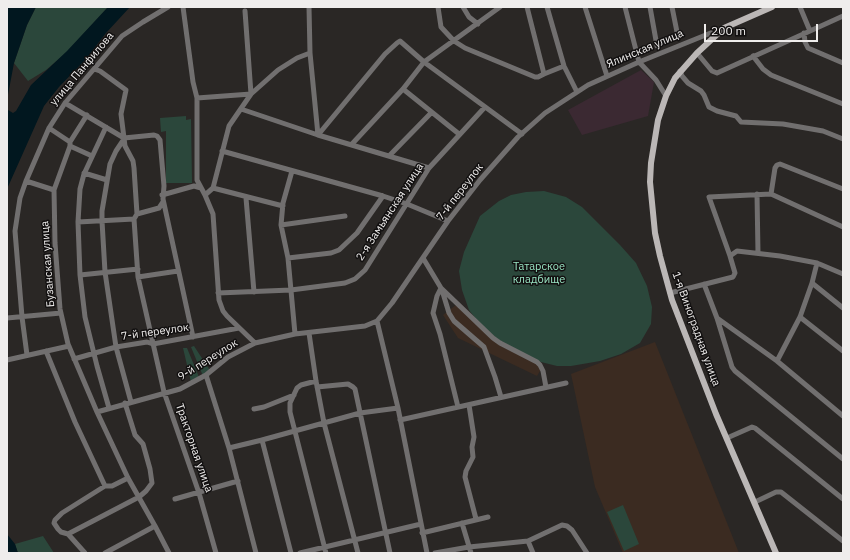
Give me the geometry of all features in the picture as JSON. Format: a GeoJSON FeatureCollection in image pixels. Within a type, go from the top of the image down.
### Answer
{"type":"FeatureCollection","features":[{"type":"Feature","properties":{"kind":"main road","name":"1-я Виноградная улица"},"geometry":{"type":"LineString","coordinates":[[772,7],[724,28],[680,71],[666,96],[658,120],[651,163],[650,182],[655,233],[670,293],[727,438],[776,553]]}},
{"type":"Feature","properties":{"kind":"street","name":"улица Панфилова"},"geometry":{"type":"LineString","coordinates":[[28,355],[22,317],[16,231],[20,198],[26,181],[49,128],[65,103],[122,36],[168,7]]}},
{"type":"Feature","properties":{"kind":"street"},"geometry":{"type":"LineString","coordinates":[[183,7],[193,82],[197,98],[197,180],[213,214],[218,293],[223,311],[255,343]]}},
{"type":"Feature","properties":{"kind":"street"},"geometry":{"type":"LineString","coordinates":[[309,7],[310,54],[318,134]]}},
{"type":"Feature","properties":{"kind":"street"},"geometry":{"type":"LineString","coordinates":[[438,7],[441,27],[454,41],[464,48],[535,77],[564,66]]}},
{"type":"Feature","properties":{"kind":"street"},"geometry":{"type":"LineString","coordinates":[[464,7],[469,17],[478,24]]}},
{"type":"Feature","properties":{"kind":"street"},"geometry":{"type":"LineString","coordinates":[[352,144],[403,89],[424,62],[500,7]]}},
{"type":"Feature","properties":{"kind":"street"},"geometry":{"type":"LineString","coordinates":[[527,7],[544,74]]}},
{"type":"Feature","properties":{"kind":"street"},"geometry":{"type":"LineString","coordinates":[[547,7],[564,66],[577,92]]}},
{"type":"Feature","properties":{"kind":"street"},"geometry":{"type":"LineString","coordinates":[[584,7],[608,76]]}},
{"type":"Feature","properties":{"kind":"street"},"geometry":{"type":"LineString","coordinates":[[625,7],[639,62],[656,80],[666,96]]}},
{"type":"Feature","properties":{"kind":"street"},"geometry":{"type":"LineString","coordinates":[[650,7],[657,46]]}},
{"type":"Feature","properties":{"kind":"street"},"geometry":{"type":"LineString","coordinates":[[672,7],[678,37]]}},
{"type":"Feature","properties":{"kind":"street"},"geometry":{"type":"LineString","coordinates":[[800,7],[810,31]]}},
{"type":"Feature","properties":{"kind":"street"},"geometry":{"type":"LineString","coordinates":[[245,12],[251,94]]}},
{"type":"Feature","properties":{"kind":"street"},"geometry":{"type":"LineString","coordinates":[[697,53],[714,73],[717,73],[843,16]]}},
{"type":"Feature","properties":{"kind":"street","name":"Ялинская улица"},"geometry":{"type":"LineString","coordinates":[[577,92],[639,62],[724,28]]}},
{"type":"Feature","properties":{"kind":"street"},"geometry":{"type":"LineString","coordinates":[[804,33],[805,42],[808,48],[843,63]]}},
{"type":"Feature","properties":{"kind":"street"},"geometry":{"type":"LineString","coordinates":[[318,134],[385,54],[400,41],[424,62],[522,134]]}},
{"type":"Feature","properties":{"kind":"street"},"geometry":{"type":"LineString","coordinates":[[205,195],[213,188],[229,126],[251,94],[278,70],[297,58],[310,54]]}},
{"type":"Feature","properties":{"kind":"street"},"geometry":{"type":"LineString","coordinates":[[753,56],[763,69],[771,75],[843,104]]}},
{"type":"Feature","properties":{"kind":"street","name":"Тракторная улица"},"geometry":{"type":"LineString","coordinates":[[94,69],[100,71],[126,90],[121,114],[126,149],[133,163],[138,277],[164,392],[199,492],[216,553]]}},
{"type":"Feature","properties":{"kind":"street"},"geometry":{"type":"LineString","coordinates":[[680,71],[688,83],[701,91],[709,107],[717,111],[736,116],[741,122],[783,124],[823,131],[843,139]]}},
{"type":"Feature","properties":{"kind":"street"},"geometry":{"type":"LineString","coordinates":[[403,89],[459,134]]}},
{"type":"Feature","properties":{"kind":"street","name":"7-й переулок"},"geometry":{"type":"LineString","coordinates":[[377,321],[392,303],[448,222],[480,180],[522,134],[545,113],[577,92]]}},
{"type":"Feature","properties":{"kind":"street"},"geometry":{"type":"LineString","coordinates":[[197,98],[251,94]]}},
{"type":"Feature","properties":{"kind":"street"},"geometry":{"type":"LineString","coordinates":[[65,103],[124,138],[154,135],[160,140],[164,186],[162,195],[163,202],[193,337]]}},
{"type":"Feature","properties":{"kind":"street","name":"2-я Замьянская улица"},"geometry":{"type":"LineString","coordinates":[[218,293],[291,290],[345,283],[360,275],[365,270],[429,168],[485,107]]}},
{"type":"Feature","properties":{"kind":"street"},"geometry":{"type":"LineString","coordinates":[[241,109],[429,168]]}},
{"type":"Feature","properties":{"kind":"street"},"geometry":{"type":"LineString","coordinates":[[390,155],[431,113]]}},
{"type":"Feature","properties":{"kind":"street","name":"Бузанская улица"},"geometry":{"type":"LineString","coordinates":[[87,115],[70,144],[54,190],[58,296],[61,313],[69,346],[97,412],[128,478],[169,553]]}},
{"type":"Feature","properties":{"kind":"street"},"geometry":{"type":"LineString","coordinates":[[106,127],[84,173],[80,189],[78,222],[80,275],[85,317],[110,408]]}},
{"type":"Feature","properties":{"kind":"street"},"geometry":{"type":"LineString","coordinates":[[49,128],[70,144],[92,156]]}},
{"type":"Feature","properties":{"kind":"street"},"geometry":{"type":"LineString","coordinates":[[68,534],[139,497],[152,484],[143,444],[135,435],[116,347],[105,272],[102,211],[112,159],[124,138]]}},
{"type":"Feature","properties":{"kind":"street"},"geometry":{"type":"LineString","coordinates":[[222,151],[383,196],[407,204],[448,222]]}},
{"type":"Feature","properties":{"kind":"street"},"geometry":{"type":"LineString","coordinates":[[771,194],[775,168],[780,164],[843,189]]}},
{"type":"Feature","properties":{"kind":"street"},"geometry":{"type":"LineString","coordinates":[[292,171],[283,206],[281,225],[288,258],[295,334]]}},
{"type":"Feature","properties":{"kind":"street"},"geometry":{"type":"LineString","coordinates":[[84,173],[107,180]]}},
{"type":"Feature","properties":{"kind":"street"},"geometry":{"type":"LineString","coordinates":[[26,181],[54,190]]}},
{"type":"Feature","properties":{"kind":"street"},"geometry":{"type":"LineString","coordinates":[[162,195],[194,186],[201,188]]}},
{"type":"Feature","properties":{"kind":"street"},"geometry":{"type":"LineString","coordinates":[[213,188],[246,198],[283,206]]}},
{"type":"Feature","properties":{"kind":"street"},"geometry":{"type":"LineString","coordinates":[[757,194],[758,253]]}},
{"type":"Feature","properties":{"kind":"street"},"geometry":{"type":"LineString","coordinates":[[670,293],[731,278],[735,275],[709,196],[771,194],[843,227]]}},
{"type":"Feature","properties":{"kind":"street"},"geometry":{"type":"LineString","coordinates":[[288,258],[331,253],[338,250],[357,233],[383,196]]}},
{"type":"Feature","properties":{"kind":"street"},"geometry":{"type":"LineString","coordinates":[[246,198],[254,292]]}},
{"type":"Feature","properties":{"kind":"street"},"geometry":{"type":"LineString","coordinates":[[78,222],[102,221],[136,216],[159,208],[163,202]]}},
{"type":"Feature","properties":{"kind":"street"},"geometry":{"type":"LineString","coordinates":[[281,225],[345,216]]}},
{"type":"Feature","properties":{"kind":"street"},"geometry":{"type":"LineString","coordinates":[[730,256],[737,251],[780,256],[817,263],[843,274]]}},
{"type":"Feature","properties":{"kind":"street"},"geometry":{"type":"LineString","coordinates":[[423,258],[442,288],[493,338],[540,365],[543,371],[546,387]]}},
{"type":"Feature","properties":{"kind":"street"},"geometry":{"type":"LineString","coordinates":[[777,361],[800,317],[812,283],[817,263]]}},
{"type":"Feature","properties":{"kind":"street"},"geometry":{"type":"LineString","coordinates":[[80,275],[138,269]]}},
{"type":"Feature","properties":{"kind":"street"},"geometry":{"type":"LineString","coordinates":[[138,277],[178,271]]}},
{"type":"Feature","properties":{"kind":"street"},"geometry":{"type":"LineString","coordinates":[[812,283],[843,308]]}},
{"type":"Feature","properties":{"kind":"street"},"geometry":{"type":"LineString","coordinates":[[704,284],[717,318],[732,367],[735,371],[843,460]]}},
{"type":"Feature","properties":{"kind":"street"},"geometry":{"type":"LineString","coordinates":[[442,288],[449,313],[454,321],[484,347],[500,397]]}},
{"type":"Feature","properties":{"kind":"street"},"geometry":{"type":"LineString","coordinates":[[442,288],[437,296],[432,313],[440,334],[458,407]]}},
{"type":"Feature","properties":{"kind":"street"},"geometry":{"type":"LineString","coordinates":[[7,318],[61,313]]}},
{"type":"Feature","properties":{"kind":"street"},"geometry":{"type":"LineString","coordinates":[[800,317],[843,351]]}},
{"type":"Feature","properties":{"kind":"street"},"geometry":{"type":"LineString","coordinates":[[717,318],[777,361],[843,416]]}},
{"type":"Feature","properties":{"kind":"street"},"geometry":{"type":"LineString","coordinates":[[377,321],[398,408],[427,553]]}},
{"type":"Feature","properties":{"kind":"street","name":"9-й переулок"},"geometry":{"type":"LineString","coordinates":[[97,412],[164,392],[180,389],[206,375],[228,357],[255,343],[295,334],[365,326],[377,321]]}},
{"type":"Feature","properties":{"kind":"street","name":"7-й переулок"},"geometry":{"type":"LineString","coordinates":[[74,359],[116,347],[147,342],[153,344],[239,328]]}},
{"type":"Feature","properties":{"kind":"street"},"geometry":{"type":"LineString","coordinates":[[309,333],[324,423],[358,553]]}},
{"type":"Feature","properties":{"kind":"street"},"geometry":{"type":"LineString","coordinates":[[7,360],[69,346]]}},
{"type":"Feature","properties":{"kind":"street"},"geometry":{"type":"LineString","coordinates":[[46,351],[75,422],[105,486]]}},
{"type":"Feature","properties":{"kind":"street"},"geometry":{"type":"LineString","coordinates":[[206,375],[229,448],[256,553]]}},
{"type":"Feature","properties":{"kind":"street"},"geometry":{"type":"LineString","coordinates":[[316,381],[301,385],[297,388],[289,407],[326,553]]}},
{"type":"Feature","properties":{"kind":"street"},"geometry":{"type":"LineString","coordinates":[[317,387],[348,384],[355,389],[390,553]]}},
{"type":"Feature","properties":{"kind":"street"},"geometry":{"type":"LineString","coordinates":[[400,420],[546,387],[566,384]]}},
{"type":"Feature","properties":{"kind":"street"},"geometry":{"type":"LineString","coordinates":[[254,409],[264,407],[294,395]]}},
{"type":"Feature","properties":{"kind":"street"},"geometry":{"type":"LineString","coordinates":[[469,405],[474,437],[472,447],[473,457],[466,471],[465,477],[476,519]]}},
{"type":"Feature","properties":{"kind":"street"},"geometry":{"type":"LineString","coordinates":[[229,448],[360,412],[398,408]]}},
{"type":"Feature","properties":{"kind":"street"},"geometry":{"type":"LineString","coordinates":[[727,438],[752,427],[755,428],[843,499]]}},
{"type":"Feature","properties":{"kind":"street"},"geometry":{"type":"LineString","coordinates":[[262,440],[292,553]]}},
{"type":"Feature","properties":{"kind":"street"},"geometry":{"type":"LineString","coordinates":[[85,553],[68,534],[60,531],[56,527],[54,522],[62,512],[105,486],[112,486],[128,478]]}},
{"type":"Feature","properties":{"kind":"street"},"geometry":{"type":"LineString","coordinates":[[175,499],[238,481]]}},
{"type":"Feature","properties":{"kind":"street"},"geometry":{"type":"LineString","coordinates":[[755,502],[776,492],[781,492],[843,541]]}},
{"type":"Feature","properties":{"kind":"street"},"geometry":{"type":"LineString","coordinates":[[422,533],[488,517]]}},
{"type":"Feature","properties":{"kind":"street"},"geometry":{"type":"LineString","coordinates":[[462,523],[471,553]]}},
{"type":"Feature","properties":{"kind":"street"},"geometry":{"type":"LineString","coordinates":[[300,553],[421,524]]}},
{"type":"Feature","properties":{"kind":"street"},"geometry":{"type":"LineString","coordinates":[[435,553],[469,547],[528,541],[560,525],[564,525],[572,530],[587,553]]}},
{"type":"Feature","properties":{"kind":"street"},"geometry":{"type":"LineString","coordinates":[[105,553],[155,526]]}},
{"type":"Feature","properties":{"kind":"street"},"geometry":{"type":"LineString","coordinates":[[528,541],[533,553]]}},
{"type":"Feature","properties":{"kind":"shaded area"},"geometry":{"type":"Polygon","coordinates":[[[641,70],[654,82],[648,116],[582,135],[568,110],[641,70]]]}},
{"type":"Feature","properties":{"kind":"shaded area"},"geometry":{"type":"Polygon","coordinates":[[[456,305],[499,345],[543,366],[537,376],[458,338],[443,315],[456,305]]]}},
{"type":"Feature","properties":{"kind":"shaded area"},"geometry":{"type":"Polygon","coordinates":[[[655,342],[739,553],[623,553],[595,487],[571,374],[655,342]]]}},
{"type":"Feature","properties":{"kind":"green space"},"geometry":{"type":"Polygon","coordinates":[[[36,7],[108,7],[67,52],[46,70],[28,81],[14,63],[27,25],[36,7]]]}},
{"type":"Feature","properties":{"kind":"green space"},"geometry":{"type":"Polygon","coordinates":[[[186,116],[186,120],[191,119],[192,183],[166,183],[166,131],[161,132],[160,118],[186,116]]]}},
{"type":"Feature","properties":{"kind":"green space","name":"Татарское кладбище"},"geometry":{"type":"Polygon","coordinates":[[[544,191],[566,197],[582,207],[636,263],[647,286],[652,307],[651,324],[640,343],[621,354],[600,361],[571,366],[557,366],[541,362],[496,338],[480,324],[469,310],[462,290],[459,271],[464,252],[480,216],[499,201],[511,195],[544,191]]]}},
{"type":"Feature","properties":{"kind":"green space"},"geometry":{"type":"Polygon","coordinates":[[[194,346],[211,372],[203,376],[191,347],[194,346]]]}},
{"type":"Feature","properties":{"kind":"green space"},"geometry":{"type":"Polygon","coordinates":[[[183,348],[187,348],[199,377],[191,382],[183,348]]]}},
{"type":"Feature","properties":{"kind":"green space"},"geometry":{"type":"Polygon","coordinates":[[[623,505],[639,544],[624,551],[607,512],[623,505]]]}},
{"type":"Feature","properties":{"kind":"green space"},"geometry":{"type":"Polygon","coordinates":[[[43,536],[54,553],[18,553],[15,544],[43,536]]]}},
{"type":"Feature","properties":{"kind":"water"},"geometry":{"type":"Polygon","coordinates":[[[7,7],[36,7],[27,25],[14,63],[7,100],[7,7]]]}},
{"type":"Feature","properties":{"kind":"water"},"geometry":{"type":"Polygon","coordinates":[[[108,7],[130,7],[44,106],[7,189],[7,103],[8,110],[13,113],[16,111],[31,85],[67,51],[108,7]]]}},
{"type":"Feature","properties":{"kind":"water"},"geometry":{"type":"Polygon","coordinates":[[[7,534],[15,544],[18,553],[7,553],[7,534]]]}}]}
